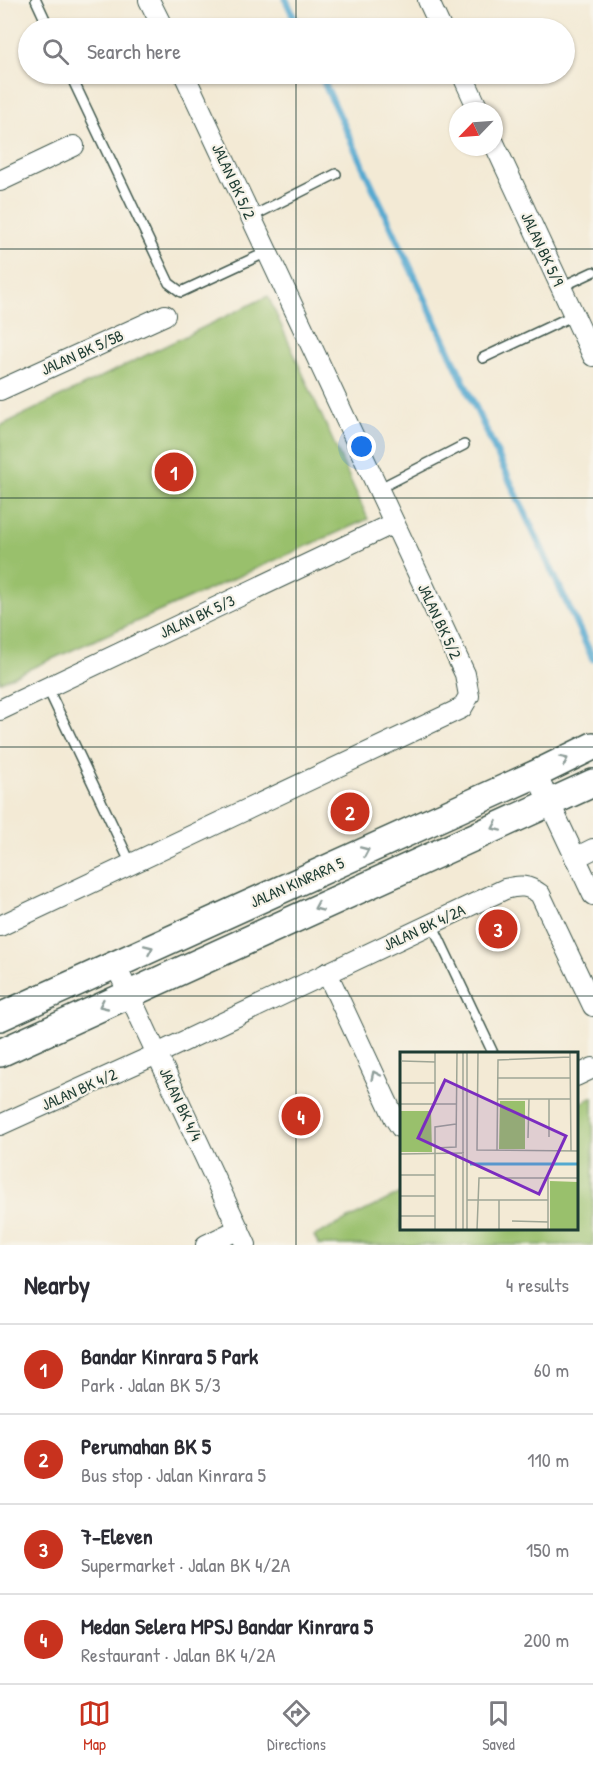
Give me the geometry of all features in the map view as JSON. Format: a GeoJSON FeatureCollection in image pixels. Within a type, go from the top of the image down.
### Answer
{"type":"FeatureCollection","features":[{"type":"Feature","properties":{"kind":"main road","name":"JALAN KINRARA 5"},"geometry":{"type":"LineString","coordinates":[[0,1017],[593,746]]}},
{"type":"Feature","properties":{"kind":"main road","name":"JALAN KINRARA 5"},"geometry":{"type":"LineString","coordinates":[[0,1053],[593,783]]}},
{"type":"Feature","properties":{"kind":"street"},"geometry":{"type":"LineString","coordinates":[[149,0],[158,18]]}},
{"type":"Feature","properties":{"kind":"street"},"geometry":{"type":"LineString","coordinates":[[428,0],[436,18]]}},
{"type":"Feature","properties":{"kind":"street","name":"JALAN BK 5/2"},"geometry":{"type":"LineString","coordinates":[[0,926],[462,708],[469,696],[465,674],[189,84]]}},
{"type":"Feature","properties":{"kind":"street"},"geometry":{"type":"LineString","coordinates":[[467,84],[475,102]]}},
{"type":"Feature","properties":{"kind":"street"},"geometry":{"type":"LineString","coordinates":[[0,181],[74,146]]}},
{"type":"Feature","properties":{"kind":"street","name":"JALAN BK 5/9"},"geometry":{"type":"LineString","coordinates":[[500,156],[593,356]]}},
{"type":"Feature","properties":{"kind":"street","name":"JALAN BK 5/5B"},"geometry":{"type":"LineString","coordinates":[[0,390],[165,315]]}},
{"type":"Feature","properties":{"kind":"street","name":"JALAN BK 5/3"},"geometry":{"type":"LineString","coordinates":[[0,710],[394,523]]}},
{"type":"Feature","properties":{"kind":"street"},"geometry":{"type":"LineString","coordinates":[[536,774],[549,803],[584,853],[593,895]]}},
{"type":"Feature","properties":{"kind":"street","name":"JALAN BK 4/2A"},"geometry":{"type":"LineString","coordinates":[[157,1054],[505,889],[520,885],[540,894],[593,1006]]}},
{"type":"Feature","properties":{"kind":"street","name":"JALAN BK 4/4"},"geometry":{"type":"LineString","coordinates":[[115,964],[242,1237]]}},
{"type":"Feature","properties":{"kind":"street"},"geometry":{"type":"LineString","coordinates":[[327,973],[400,1126]]}},
{"type":"Feature","properties":{"kind":"street","name":"JALAN BK 4/2"},"geometry":{"type":"LineString","coordinates":[[0,1125],[157,1054]]}},
{"type":"Feature","properties":{"kind":"street"},"geometry":{"type":"LineString","coordinates":[[578,1075],[593,1068]]}},
{"type":"Feature","properties":{"kind":"street"},"geometry":{"type":"LineString","coordinates":[[206,1245],[242,1237]]}},
{"type":"Feature","properties":{"kind":"lane"},"geometry":{"type":"LineString","coordinates":[[36,0],[44,18]]}},
{"type":"Feature","properties":{"kind":"lane"},"geometry":{"type":"LineString","coordinates":[[75,84],[169,284],[174,289],[181,292],[267,252]]}},
{"type":"Feature","properties":{"kind":"lane"},"geometry":{"type":"LineString","coordinates":[[251,217],[336,174]]}},
{"type":"Feature","properties":{"kind":"lane"},"geometry":{"type":"LineString","coordinates":[[561,287],[593,272]]}},
{"type":"Feature","properties":{"kind":"lane"},"geometry":{"type":"LineString","coordinates":[[483,358],[574,315]]}},
{"type":"Feature","properties":{"kind":"lane"},"geometry":{"type":"LineString","coordinates":[[378,489],[464,445]]}},
{"type":"Feature","properties":{"kind":"lane"},"geometry":{"type":"LineString","coordinates":[[47,687],[131,864]]}},
{"type":"Feature","properties":{"kind":"lane"},"geometry":{"type":"LineString","coordinates":[[432,924],[493,1052]]}},
{"type":"Feature","properties":{"kind":"green space"},"geometry":{"type":"Polygon","coordinates":[[[268,296],[368,519],[0,682],[0,426],[268,296]]]}},
{"type":"Feature","properties":{"kind":"green space"},"geometry":{"type":"Polygon","coordinates":[[[593,1097],[593,1245],[319,1245],[314,1236],[400,1193],[400,1230],[578,1230],[578,1104],[593,1097]]]}},
{"type":"Feature","properties":{"kind":"waterway"},"geometry":{"type":"LineString","coordinates":[[286,0],[294,18]]}},
{"type":"Feature","properties":{"kind":"waterway"},"geometry":{"type":"LineString","coordinates":[[325,84],[593,659]]}},
{"type":"Feature","properties":{"kind":"place","name":"Bandar Kinrara 5 Park"},"geometry":{"type":"Point","coordinates":[174,472]}},
{"type":"Feature","properties":{"kind":"place","name":"Perumahan BK 5"},"geometry":{"type":"Point","coordinates":[350,812]}},
{"type":"Feature","properties":{"kind":"place","name":"7-Eleven"},"geometry":{"type":"Point","coordinates":[498,929]}},
{"type":"Feature","properties":{"kind":"place","name":"Medan Selera MPSJ Bandar Kinrara 5"},"geometry":{"type":"Point","coordinates":[301,1116]}}]}
